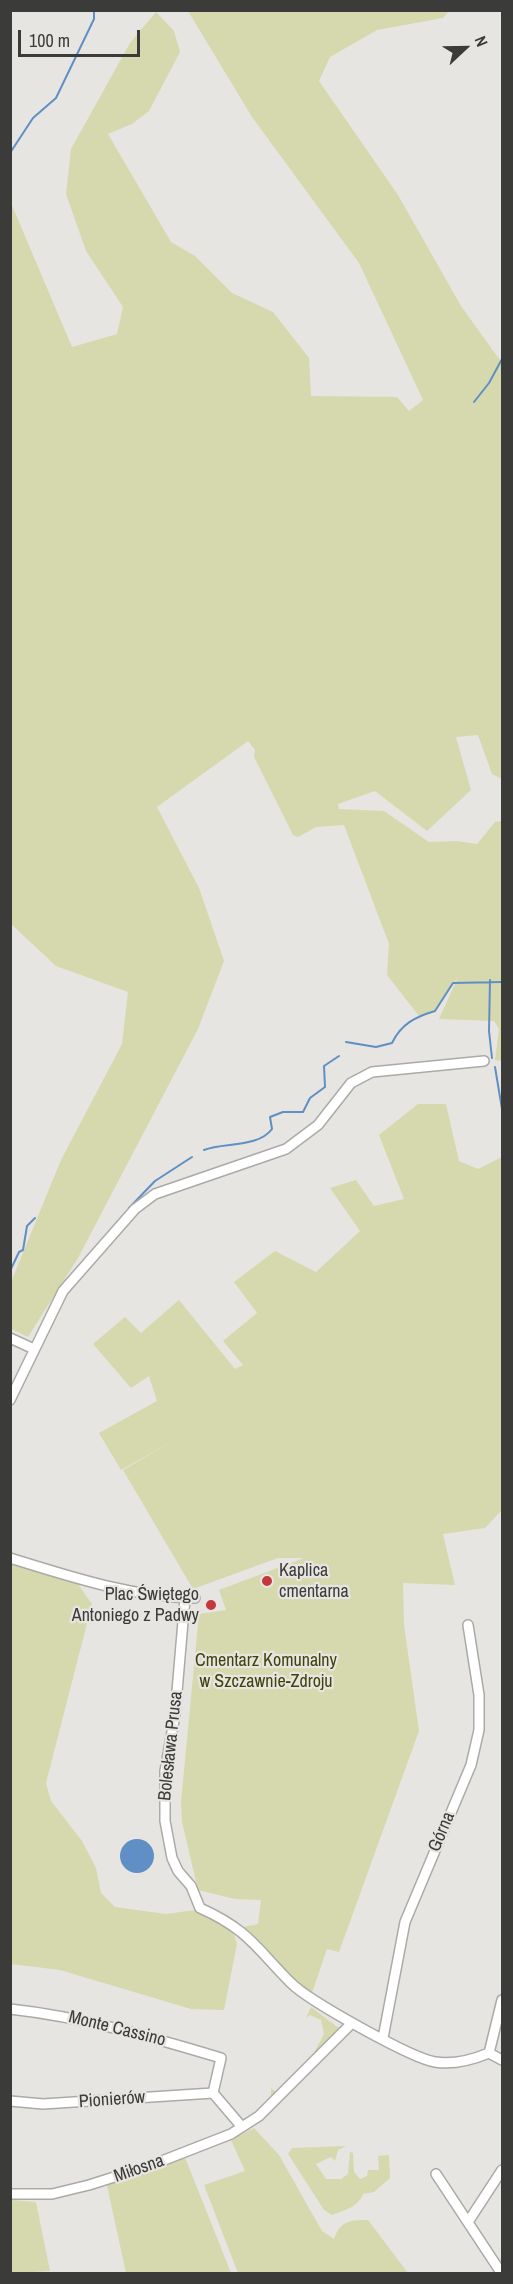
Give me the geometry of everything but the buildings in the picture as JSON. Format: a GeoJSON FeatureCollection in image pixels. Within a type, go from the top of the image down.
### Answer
{"type":"FeatureCollection","features":[{"type":"Feature","properties":{"kind":"street"},"geometry":{"type":"LineString","coordinates":[[10,1400],[63,1291],[135,1209],[155,1194],[286,1149],[318,1125],[351,1083],[372,1072],[484,1061]]}},
{"type":"Feature","properties":{"kind":"street"},"geometry":{"type":"LineString","coordinates":[[10,1338],[34,1348]]}},
{"type":"Feature","properties":{"kind":"street","name":"Bolesława Prusa"},"geometry":{"type":"LineString","coordinates":[[10,1558],[83,1581],[121,1589],[190,1598],[163,1792],[165,1821],[172,1858],[191,1886],[200,1908],[228,1920],[256,1942],[292,1984],[352,2023],[421,2059],[433,2062],[463,2061],[489,2053]]}},
{"type":"Feature","properties":{"kind":"street","name":"Górna"},"geometry":{"type":"LineString","coordinates":[[383,2038],[405,1922],[471,1765],[479,1730],[479,1695],[468,1625]]}},
{"type":"Feature","properties":{"kind":"street"},"geometry":{"type":"LineString","coordinates":[[502,2000],[489,2053],[502,2060]]}},
{"type":"Feature","properties":{"kind":"street","name":"Monte Cassino"},"geometry":{"type":"LineString","coordinates":[[10,2009],[54,2014],[133,2031],[221,2058],[213,2093]]}},
{"type":"Feature","properties":{"kind":"street","name":"Miłosna"},"geometry":{"type":"LineString","coordinates":[[10,2193],[52,2194],[89,2185],[187,2152],[242,2127],[259,2116],[352,2023]]}},
{"type":"Feature","properties":{"kind":"street"},"geometry":{"type":"LineString","coordinates":[[213,2093],[242,2127]]}},
{"type":"Feature","properties":{"kind":"street","name":"Pionierów"},"geometry":{"type":"LineString","coordinates":[[10,2101],[43,2104],[213,2093]]}},
{"type":"Feature","properties":{"kind":"street"},"geometry":{"type":"LineString","coordinates":[[468,2222],[502,2170]]}},
{"type":"Feature","properties":{"kind":"street"},"geometry":{"type":"LineString","coordinates":[[436,2174],[502,2274]]}},
{"type":"Feature","properties":{"kind":"green space"},"geometry":{"type":"Polygon","coordinates":[[[188,11],[449,11],[443,18],[377,30],[330,57],[319,81],[398,195],[461,306],[502,363],[502,779],[492,774],[478,735],[456,737],[471,790],[427,831],[375,791],[338,804],[339,809],[384,811],[429,842],[457,841],[477,844],[495,822],[502,821],[502,1061],[495,1060],[499,1029],[494,1021],[439,1019],[458,977],[435,1011],[419,1016],[387,975],[389,944],[344,825],[316,827],[298,837],[293,835],[254,757],[255,750],[248,741],[157,807],[199,888],[224,961],[198,1029],[78,1258],[28,1337],[11,1329],[11,1282],[61,1160],[122,1044],[128,992],[56,966],[11,924],[11,203],[72,347],[117,334],[123,307],[86,251],[66,194],[71,149],[130,43],[156,12],[174,31],[180,52],[149,111],[132,124],[108,134],[171,242],[195,256],[232,293],[273,312],[309,358],[311,396],[397,397],[409,411],[423,400],[359,263],[252,117],[188,11]]]}},
{"type":"Feature","properties":{"kind":"green space","name":"Cmentarz Komunalny w Szczawnie-Zdroju"},"geometry":{"type":"Polygon","coordinates":[[[418,1104],[446,1104],[459,1161],[478,1169],[502,1157],[502,1510],[485,1528],[443,1534],[455,1585],[403,1583],[404,1625],[419,1731],[339,1952],[327,1949],[312,1993],[293,1980],[243,1927],[258,1924],[261,1900],[235,1899],[198,1890],[182,1822],[181,1802],[199,1614],[226,1610],[219,1590],[304,1558],[278,1558],[193,1589],[123,1470],[171,1442],[121,1470],[99,1433],[157,1401],[149,1376],[131,1388],[93,1344],[125,1317],[141,1333],[179,1300],[235,1369],[243,1365],[223,1341],[257,1313],[234,1282],[275,1251],[316,1272],[360,1231],[330,1188],[356,1180],[374,1206],[404,1199],[379,1135],[418,1104]]]}},
{"type":"Feature","properties":{"kind":"green space"},"geometry":{"type":"Polygon","coordinates":[[[11,1561],[75,1580],[92,1604],[46,1783],[51,1801],[82,1841],[96,1868],[101,1893],[115,1907],[166,1914],[195,1910],[224,1923],[233,1932],[237,1944],[224,2010],[191,2009],[60,1970],[11,1964],[11,1561]]]}},
{"type":"Feature","properties":{"kind":"green space"},"geometry":{"type":"Polygon","coordinates":[[[311,2007],[340,2029],[274,2096],[271,2096],[271,2088],[276,2092],[312,2056],[324,2034],[321,2020],[310,2015],[306,2018],[311,2007]]]}},
{"type":"Feature","properties":{"kind":"green space"},"geometry":{"type":"Polygon","coordinates":[[[254,2128],[279,2155],[322,2231],[334,2239],[339,2228],[346,2223],[368,2220],[408,2273],[238,2273],[204,2185],[245,2171],[231,2140],[254,2128]]]}},
{"type":"Feature","properties":{"kind":"green space"},"geometry":{"type":"Polygon","coordinates":[[[346,2146],[338,2150],[335,2161],[331,2157],[316,2164],[326,2179],[341,2179],[348,2174],[350,2152],[353,2153],[354,2172],[360,2179],[367,2176],[368,2170],[379,2170],[378,2156],[389,2155],[390,2178],[374,2192],[363,2194],[354,2205],[332,2215],[324,2210],[288,2154],[292,2148],[346,2146]]]}},
{"type":"Feature","properties":{"kind":"green space"},"geometry":{"type":"Polygon","coordinates":[[[184,2155],[231,2273],[126,2273],[106,2181],[184,2155]]]}},
{"type":"Feature","properties":{"kind":"green space"},"geometry":{"type":"Polygon","coordinates":[[[11,2200],[36,2202],[50,2271],[11,2273],[11,2200]]]}},
{"type":"Feature","properties":{"kind":"water"},"geometry":{"type":"Polygon","coordinates":[[[137,1839],[149,1844],[154,1856],[149,1868],[137,1873],[125,1868],[120,1856],[125,1844],[137,1839]]]}},
{"type":"Feature","properties":{"kind":"waterway"},"geometry":{"type":"LineString","coordinates":[[10,153],[33,118],[56,98],[94,19],[94,10]]}},
{"type":"Feature","properties":{"kind":"waterway"},"geometry":{"type":"LineString","coordinates":[[474,402],[489,383],[502,359]]}},
{"type":"Feature","properties":{"kind":"waterway"},"geometry":{"type":"LineString","coordinates":[[490,980],[489,1031],[492,1058]]}},
{"type":"Feature","properties":{"kind":"waterway"},"geometry":{"type":"LineString","coordinates":[[346,1042],[376,1047],[392,1043],[409,1022],[435,1011],[453,983],[502,982]]}},
{"type":"Feature","properties":{"kind":"waterway"},"geometry":{"type":"LineString","coordinates":[[204,1150],[258,1139],[272,1129],[270,1117],[283,1112],[303,1112],[310,1098],[325,1087],[324,1066],[339,1056]]}},
{"type":"Feature","properties":{"kind":"waterway"},"geometry":{"type":"LineString","coordinates":[[495,1067],[502,1109]]}},
{"type":"Feature","properties":{"kind":"waterway"},"geometry":{"type":"LineString","coordinates":[[129,1208],[155,1181],[192,1157]]}},
{"type":"Feature","properties":{"kind":"waterway"},"geometry":{"type":"LineString","coordinates":[[10,1271],[19,1252],[23,1250],[27,1226],[35,1218]]}},
{"type":"Feature","properties":{"kind":"place","name":"Kaplica cmentarna"},"geometry":{"type":"Point","coordinates":[267,1581]}},
{"type":"Feature","properties":{"kind":"place","name":"Plac Świętego Antoniego z Padwy"},"geometry":{"type":"Point","coordinates":[211,1605]}}]}
